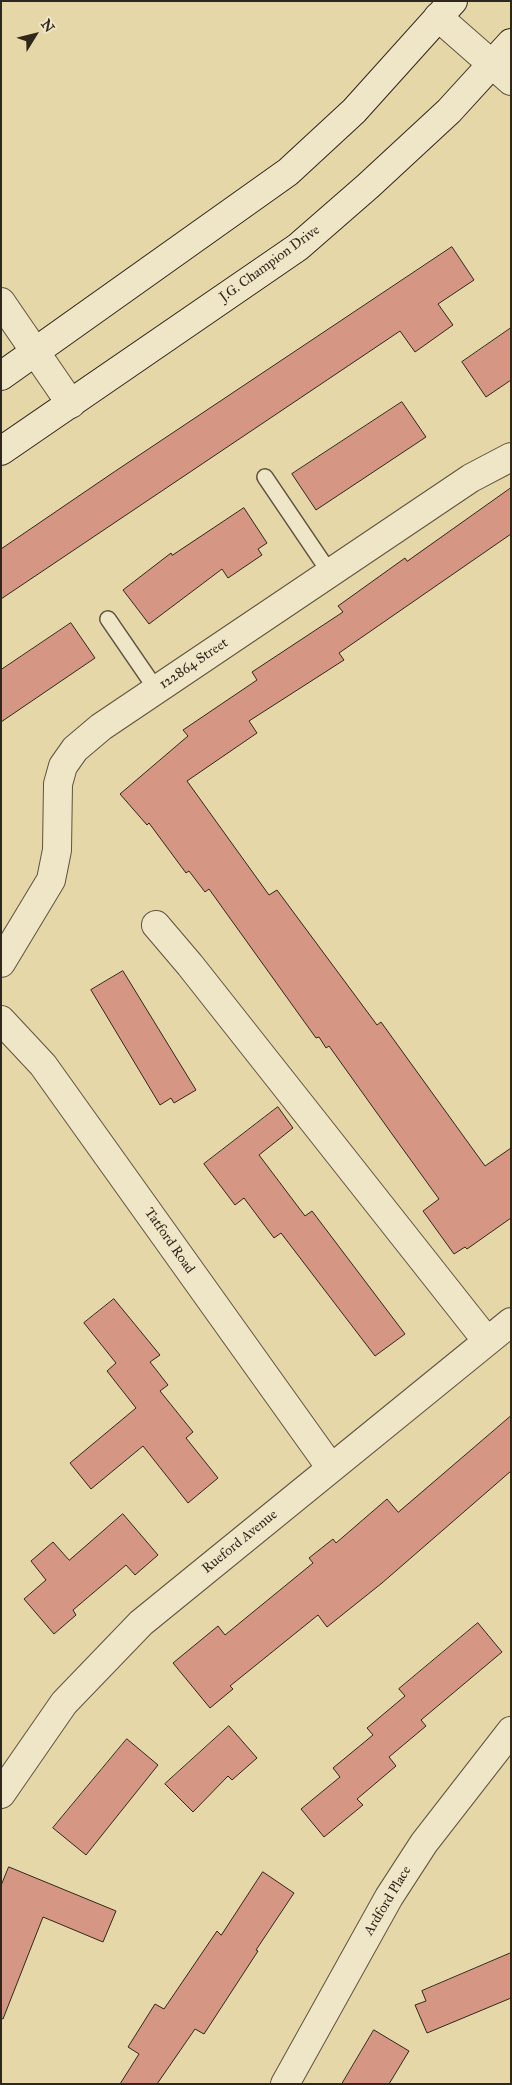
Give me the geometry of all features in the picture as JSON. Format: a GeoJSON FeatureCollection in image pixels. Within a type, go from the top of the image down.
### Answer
{"type":"FeatureCollection","features":[{"type":"Feature","properties":{"kind":"street"},"geometry":{"type":"LineString","coordinates":[[1,376],[36,353],[288,172],[354,111],[445,9],[502,73]]}},
{"type":"Feature","properties":{"kind":"street","name":"J.G. Champion Drive"},"geometry":{"type":"LineString","coordinates":[[1,451],[298,248],[442,118],[502,73],[511,43]]}},
{"type":"Feature","properties":{"kind":"street"},"geometry":{"type":"LineString","coordinates":[[1,302],[72,404]]}},
{"type":"Feature","properties":{"kind":"street","name":"122864 Street"},"geometry":{"type":"LineString","coordinates":[[1,963],[51,880],[58,850],[58,784],[63,766],[75,749],[101,727],[156,689],[471,478],[511,457]]}},
{"type":"Feature","properties":{"kind":"street"},"geometry":{"type":"LineString","coordinates":[[156,925],[190,965],[487,1341]]}},
{"type":"Feature","properties":{"kind":"street","name":"Tatford Road"},"geometry":{"type":"LineString","coordinates":[[1,1020],[43,1065],[331,1468]]}},
{"type":"Feature","properties":{"kind":"street","name":"Rueford Avenue"},"geometry":{"type":"LineString","coordinates":[[1,1794],[64,1703],[141,1624],[511,1322]]}},
{"type":"Feature","properties":{"kind":"street","name":"Ardford Place"},"geometry":{"type":"LineString","coordinates":[[285,2084],[389,1897],[424,1843],[511,1731]]}},
{"type":"Feature","properties":{"kind":"lane"},"geometry":{"type":"LineString","coordinates":[[265,477],[330,573]]}},
{"type":"Feature","properties":{"kind":"lane"},"geometry":{"type":"LineString","coordinates":[[108,619],[156,689]]}},
{"type":"Feature","properties":{"kind":"building"},"geometry":{"type":"Polygon","coordinates":[[[452,247],[474,280],[438,304],[453,325],[415,352],[400,331],[1,599],[1,549],[452,247]]]}},
{"type":"Feature","properties":{"kind":"building"},"geometry":{"type":"Polygon","coordinates":[[[511,328],[511,380],[486,397],[462,362],[511,328]]]}},
{"type":"Feature","properties":{"kind":"building"},"geometry":{"type":"Polygon","coordinates":[[[402,402],[426,437],[316,510],[292,474],[402,402]]]}},
{"type":"Feature","properties":{"kind":"building"},"geometry":{"type":"Polygon","coordinates":[[[511,488],[511,534],[339,653],[344,660],[249,721],[257,733],[187,781],[269,895],[277,890],[377,1025],[381,1022],[485,1166],[511,1148],[511,1218],[467,1249],[465,1247],[454,1254],[423,1211],[439,1199],[329,1046],[326,1048],[319,1037],[316,1038],[209,889],[205,892],[189,871],[186,873],[149,823],[147,825],[120,794],[188,736],[183,730],[257,680],[252,672],[343,612],[338,606],[405,558],[407,561],[511,488]]]}},
{"type":"Feature","properties":{"kind":"building"},"geometry":{"type":"Polygon","coordinates":[[[244,508],[267,543],[258,549],[262,555],[228,578],[222,569],[149,624],[123,590],[171,553],[172,555],[244,508]]]}},
{"type":"Feature","properties":{"kind":"building"},"geometry":{"type":"Polygon","coordinates":[[[71,623],[95,658],[1,722],[1,670],[71,623]]]}},
{"type":"Feature","properties":{"kind":"building"},"geometry":{"type":"Polygon","coordinates":[[[123,971],[196,1090],[174,1103],[171,1098],[160,1105],[91,990],[123,971]]]}},
{"type":"Feature","properties":{"kind":"building"},"geometry":{"type":"Polygon","coordinates":[[[278,1107],[293,1128],[259,1155],[305,1216],[312,1211],[405,1334],[375,1356],[281,1233],[274,1238],[244,1198],[235,1205],[204,1164],[278,1107]]]}},
{"type":"Feature","properties":{"kind":"building"},"geometry":{"type":"Polygon","coordinates":[[[114,1299],[160,1355],[150,1362],[168,1385],[160,1391],[193,1432],[186,1438],[218,1478],[188,1503],[143,1446],[91,1489],[70,1463],[136,1408],[107,1371],[116,1363],[84,1323],[114,1299]]]}},
{"type":"Feature","properties":{"kind":"building"},"geometry":{"type":"Polygon","coordinates":[[[511,1416],[511,1471],[382,1583],[327,1627],[318,1615],[230,1686],[233,1689],[210,1708],[173,1663],[218,1626],[225,1635],[313,1563],[309,1558],[333,1539],[336,1543],[387,1499],[398,1512],[511,1416]]]}},
{"type":"Feature","properties":{"kind":"building"},"geometry":{"type":"Polygon","coordinates":[[[123,1514],[158,1555],[135,1575],[126,1565],[73,1610],[76,1615],[54,1634],[24,1599],[46,1580],[31,1561],[53,1542],[69,1560],[123,1514]]]}},
{"type":"Feature","properties":{"kind":"building"},"geometry":{"type":"Polygon","coordinates":[[[478,1623],[502,1652],[421,1720],[426,1726],[389,1757],[396,1766],[357,1799],[363,1805],[324,1837],[301,1809],[340,1777],[333,1768],[373,1735],[367,1728],[405,1696],[399,1689],[478,1623]]]}},
{"type":"Feature","properties":{"kind":"building"},"geometry":{"type":"Polygon","coordinates":[[[229,1726],[257,1758],[232,1780],[228,1776],[193,1812],[165,1784],[229,1726]]]}},
{"type":"Feature","properties":{"kind":"building"},"geometry":{"type":"Polygon","coordinates":[[[127,1739],[158,1765],[86,1855],[53,1828],[127,1739]]]}},
{"type":"Feature","properties":{"kind":"building"},"geometry":{"type":"Polygon","coordinates":[[[9,1867],[116,1911],[103,1942],[43,1917],[3,2019],[1,2018],[1,1886],[9,1867]]]}},
{"type":"Feature","properties":{"kind":"building"},"geometry":{"type":"Polygon","coordinates":[[[263,1872],[294,1893],[204,2034],[195,2029],[157,2084],[120,2084],[139,2054],[128,2047],[155,2004],[164,2009],[217,1931],[221,1935],[263,1872]]]}},
{"type":"Feature","properties":{"kind":"building"},"geometry":{"type":"Polygon","coordinates":[[[511,1953],[511,1998],[427,2033],[415,2005],[426,2001],[422,1991],[511,1953]]]}},
{"type":"Feature","properties":{"kind":"building"},"geometry":{"type":"Polygon","coordinates":[[[374,2030],[409,2051],[389,2084],[342,2084],[374,2030]]]}}]}
